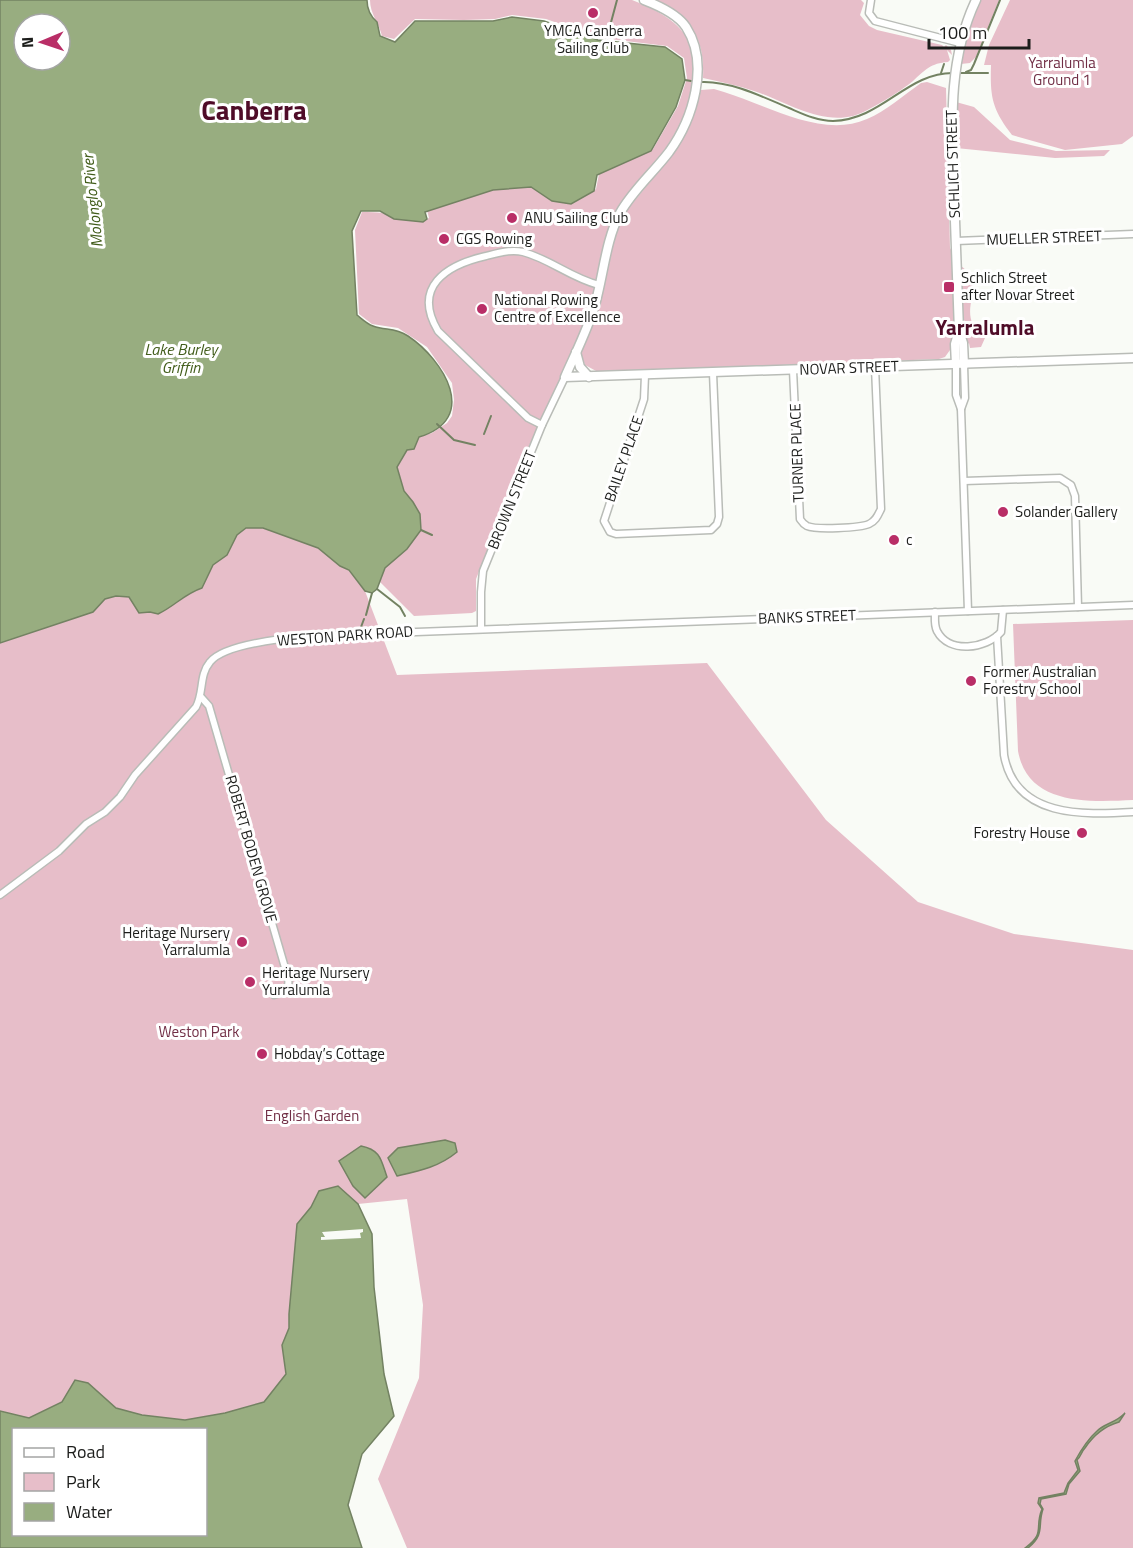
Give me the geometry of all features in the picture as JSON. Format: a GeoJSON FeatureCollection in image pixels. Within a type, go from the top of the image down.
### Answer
{"type":"FeatureCollection","features":[{"type":"Feature","properties":{"kind":"main road"},"geometry":{"type":"LineString","coordinates":[[565,377],[596,301],[611,234],[633,193],[669,152],[691,108],[696,81],[697,56],[686,26],[644,0]]}},
{"type":"Feature","properties":{"kind":"main road","name":"SCHLICH STREET"},"geometry":{"type":"LineString","coordinates":[[960,365],[963,343],[959,331],[952,101],[960,43],[976,0]]}},
{"type":"Feature","properties":{"kind":"main road"},"geometry":{"type":"LineString","coordinates":[[576,352],[580,367],[589,377]]}},
{"type":"Feature","properties":{"kind":"main road","name":"NOVAR STREET"},"geometry":{"type":"LineString","coordinates":[[565,377],[1133,358]]}},
{"type":"Feature","properties":{"kind":"street"},"geometry":{"type":"LineString","coordinates":[[871,0],[869,11],[871,18],[884,25],[960,43]]}},
{"type":"Feature","properties":{"kind":"street","name":"MUELLER STREET"},"geometry":{"type":"LineString","coordinates":[[956,241],[1133,234]]}},
{"type":"Feature","properties":{"kind":"street"},"geometry":{"type":"LineString","coordinates":[[543,425],[528,418],[438,331],[431,319],[429,305],[433,285],[444,273],[456,266],[470,260],[508,251],[530,254],[581,280],[599,285]]}},
{"type":"Feature","properties":{"kind":"street","name":"SCHLICH STREET"},"geometry":{"type":"LineString","coordinates":[[960,365],[965,398],[961,410],[968,611]]}},
{"type":"Feature","properties":{"kind":"street","name":"TURNER PLACE"},"geometry":{"type":"LineString","coordinates":[[793,370],[800,519],[806,525],[814,527],[858,526],[869,524],[877,518],[881,509],[875,368]]}},
{"type":"Feature","properties":{"kind":"street","name":"BAILEY PLACE"},"geometry":{"type":"LineString","coordinates":[[645,375],[644,399],[604,521],[609,532],[616,534],[711,530],[717,524],[719,517],[713,373]]}},
{"type":"Feature","properties":{"kind":"street","name":"BROWN STREET"},"geometry":{"type":"LineString","coordinates":[[481,628],[483,571],[565,377]]}},
{"type":"Feature","properties":{"kind":"street"},"geometry":{"type":"LineString","coordinates":[[964,481],[1060,478],[1071,485],[1075,496],[1077,607]]}},
{"type":"Feature","properties":{"kind":"street","name":"BANKS STREET"},"geometry":{"type":"LineString","coordinates":[[481,628],[1133,605]]}},
{"type":"Feature","properties":{"kind":"street"},"geometry":{"type":"LineString","coordinates":[[935,612],[937,632],[944,640],[972,646],[989,642],[997,636],[1003,625],[1003,610]]}},
{"type":"Feature","properties":{"kind":"street","name":"WESTON PARK ROAD"},"geometry":{"type":"LineString","coordinates":[[0,895],[59,851],[86,824],[105,812],[120,797],[135,775],[186,720],[201,697],[203,674],[211,660],[230,650],[256,643],[309,636],[481,628]]}},
{"type":"Feature","properties":{"kind":"street"},"geometry":{"type":"LineString","coordinates":[[997,636],[1004,755],[1007,771],[1015,785],[1025,795],[1058,810],[1076,813],[1133,812]]}},
{"type":"Feature","properties":{"kind":"street","name":"ROBERT BODEN GROVE"},"geometry":{"type":"LineString","coordinates":[[201,697],[209,706],[288,978],[289,986],[286,991],[274,995]]}},
{"type":"Feature","properties":{"kind":"green space"},"geometry":{"type":"Polygon","coordinates":[[[370,0],[632,0],[674,22],[682,30],[693,50],[695,77],[684,116],[671,141],[629,194],[581,333],[521,463],[505,509],[494,531],[498,540],[488,567],[480,569],[476,579],[476,611],[472,613],[414,616],[380,582],[385,568],[407,549],[413,502],[404,491],[397,467],[407,450],[414,449],[419,437],[432,433],[447,423],[452,416],[454,400],[452,383],[427,347],[398,328],[372,324],[359,314],[355,230],[362,212],[424,220],[429,218],[427,210],[495,188],[531,185],[574,202],[596,189],[599,174],[653,149],[678,106],[687,78],[684,58],[667,46],[601,38],[546,19],[512,15],[495,19],[415,19],[394,39],[382,36],[371,10],[370,0]]]}},
{"type":"Feature","properties":{"kind":"green space"},"geometry":{"type":"Polygon","coordinates":[[[652,0],[861,0],[864,3],[860,15],[869,26],[944,47],[946,45],[952,55],[947,50],[950,60],[948,62],[929,68],[901,90],[867,110],[840,118],[816,115],[751,90],[703,78],[701,49],[692,30],[652,0]]]}},
{"type":"Feature","properties":{"kind":"green space"},"geometry":{"type":"Polygon","coordinates":[[[981,0],[999,0],[976,57],[970,63],[961,64],[967,32],[981,0]]]}},
{"type":"Feature","properties":{"kind":"green space","name":"Yarralumla Ground 1"},"geometry":{"type":"Polygon","coordinates":[[[1010,0],[1133,0],[1133,136],[1122,144],[1065,150],[1012,135],[996,110],[991,86],[991,65],[984,65],[989,45],[1010,0]]]}},
{"type":"Feature","properties":{"kind":"green space"},"geometry":{"type":"Polygon","coordinates":[[[927,82],[946,88],[950,248],[960,265],[974,277],[970,310],[973,324],[985,338],[981,347],[970,348],[969,343],[961,350],[950,350],[945,357],[939,359],[598,372],[585,365],[581,353],[617,231],[627,210],[683,139],[701,90],[714,89],[795,118],[832,125],[850,124],[874,116],[921,83],[927,82]]]}},
{"type":"Feature","properties":{"kind":"green space"},"geometry":{"type":"Polygon","coordinates":[[[956,102],[974,107],[1010,140],[1056,151],[1110,150],[1104,156],[1055,158],[956,148],[956,102]]]}},
{"type":"Feature","properties":{"kind":"green space"},"geometry":{"type":"Polygon","coordinates":[[[246,528],[263,528],[307,543],[349,570],[365,591],[397,675],[707,663],[826,820],[918,902],[1014,934],[1133,950],[1133,1548],[407,1548],[378,1479],[419,1378],[423,1305],[407,1199],[358,1204],[338,1186],[319,1191],[311,1207],[297,1224],[289,1328],[282,1345],[286,1374],[264,1402],[225,1413],[185,1420],[142,1415],[116,1408],[88,1383],[62,1402],[29,1419],[0,1411],[0,643],[92,612],[105,599],[116,596],[129,597],[139,613],[163,606],[202,588],[213,565],[227,555],[237,535],[246,528]]]}},
{"type":"Feature","properties":{"kind":"green space"},"geometry":{"type":"Polygon","coordinates":[[[1133,620],[1133,800],[1080,800],[1047,791],[1034,782],[1024,769],[1018,751],[1013,624],[1133,620]]]}},
{"type":"Feature","properties":{"kind":"water","name":"Lake Burley Griffin"},"geometry":{"type":"Polygon","coordinates":[[[0,0],[367,0],[368,10],[377,22],[380,36],[395,42],[415,21],[493,21],[512,17],[544,21],[598,40],[665,47],[682,59],[685,80],[676,107],[651,151],[597,175],[594,191],[571,204],[552,201],[531,187],[493,190],[425,212],[427,219],[423,222],[394,219],[380,211],[361,211],[352,231],[357,315],[373,326],[403,333],[421,346],[443,374],[450,389],[452,403],[448,417],[438,428],[419,437],[414,449],[407,450],[397,467],[404,491],[420,514],[421,530],[407,549],[385,568],[377,589],[372,593],[365,591],[349,570],[340,566],[318,548],[263,528],[246,528],[237,535],[227,555],[213,565],[202,588],[190,593],[158,614],[139,613],[129,597],[116,596],[105,599],[93,612],[0,643],[0,0]]]}},
{"type":"Feature","properties":{"kind":"water"},"geometry":{"type":"Polygon","coordinates":[[[445,1140],[455,1143],[457,1152],[436,1165],[397,1176],[388,1158],[398,1148],[445,1140]]]}},
{"type":"Feature","properties":{"kind":"water"},"geometry":{"type":"Polygon","coordinates":[[[361,1146],[376,1153],[387,1177],[365,1198],[353,1186],[339,1161],[361,1146]]]}},
{"type":"Feature","properties":{"kind":"water"},"geometry":{"type":"Polygon","coordinates":[[[338,1186],[358,1204],[372,1234],[374,1287],[384,1374],[394,1416],[362,1454],[348,1505],[362,1548],[0,1548],[0,1411],[29,1418],[62,1402],[75,1380],[88,1383],[116,1408],[142,1415],[185,1420],[225,1413],[264,1402],[286,1374],[282,1345],[289,1328],[297,1224],[311,1207],[319,1191],[338,1186]]]}},
{"type":"Feature","properties":{"kind":"water"},"geometry":{"type":"Polygon","coordinates":[[[1125,1413],[1119,1422],[1109,1426],[1092,1439],[1077,1460],[1080,1471],[1069,1484],[1066,1494],[1041,1499],[1040,1504],[1043,1509],[1039,1534],[1034,1543],[1025,1548],[1037,1534],[1042,1509],[1038,1503],[1039,1498],[1064,1493],[1068,1483],[1078,1470],[1075,1461],[1088,1441],[1100,1428],[1125,1413]]]}},
{"type":"Feature","properties":{"kind":"pier"},"geometry":{"type":"Polygon","coordinates":[[[363,1229],[360,1233],[361,1238],[321,1240],[321,1237],[325,1237],[322,1232],[363,1229]]]}},
{"type":"Feature","properties":{"kind":"waterway"},"geometry":{"type":"LineString","coordinates":[[606,41],[617,0]]}},
{"type":"Feature","properties":{"kind":"waterway"},"geometry":{"type":"LineString","coordinates":[[966,72],[971,70],[974,64],[1000,0]]}},
{"type":"Feature","properties":{"kind":"waterway"},"geometry":{"type":"LineString","coordinates":[[941,73],[944,64]]}},
{"type":"Feature","properties":{"kind":"waterway"},"geometry":{"type":"LineString","coordinates":[[702,82],[735,87],[810,117],[833,121],[850,119],[866,113],[922,80],[954,73]]}},
{"type":"Feature","properties":{"kind":"waterway"},"geometry":{"type":"LineString","coordinates":[[959,73],[988,73]]}},
{"type":"Feature","properties":{"kind":"waterway"},"geometry":{"type":"LineString","coordinates":[[685,80],[691,81]]}},
{"type":"Feature","properties":{"kind":"waterway"},"geometry":{"type":"LineString","coordinates":[[484,434],[491,416]]}},
{"type":"Feature","properties":{"kind":"waterway"},"geometry":{"type":"LineString","coordinates":[[437,424],[454,440],[475,445]]}},
{"type":"Feature","properties":{"kind":"waterway"},"geometry":{"type":"LineString","coordinates":[[421,530],[432,535]]}},
{"type":"Feature","properties":{"kind":"waterway"},"geometry":{"type":"LineString","coordinates":[[377,589],[400,607],[405,616]]}},
{"type":"Feature","properties":{"kind":"waterway"},"geometry":{"type":"LineString","coordinates":[[366,615],[372,593]]}},
{"type":"Feature","properties":{"kind":"waterway"},"geometry":{"type":"LineString","coordinates":[[361,627],[364,619]]}},
{"type":"Feature","properties":{"kind":"place","name":"YMCA Canberra Sailing Club"},"geometry":{"type":"Point","coordinates":[593,13]}},
{"type":"Feature","properties":{"kind":"place","name":"ANU Sailing Club"},"geometry":{"type":"Point","coordinates":[512,218]}},
{"type":"Feature","properties":{"kind":"place","name":"CGS Rowing"},"geometry":{"type":"Point","coordinates":[444,239]}},
{"type":"Feature","properties":{"kind":"place","name":"Schlich Street after Novar Street"},"geometry":{"type":"Point","coordinates":[949,287]}},
{"type":"Feature","properties":{"kind":"place","name":"National Rowing Centre of Excellence"},"geometry":{"type":"Point","coordinates":[482,309]}},
{"type":"Feature","properties":{"kind":"place","name":"Solander Gallery"},"geometry":{"type":"Point","coordinates":[1003,512]}},
{"type":"Feature","properties":{"kind":"place","name":"c"},"geometry":{"type":"Point","coordinates":[894,540]}},
{"type":"Feature","properties":{"kind":"place","name":"Former Australian Forestry School"},"geometry":{"type":"Point","coordinates":[971,681]}},
{"type":"Feature","properties":{"kind":"place","name":"Forestry House"},"geometry":{"type":"Point","coordinates":[1082,833]}},
{"type":"Feature","properties":{"kind":"place","name":"Heritage Nursery Yarralumla"},"geometry":{"type":"Point","coordinates":[242,942]}},
{"type":"Feature","properties":{"kind":"place","name":"Heritage Nursery Yurralumla"},"geometry":{"type":"Point","coordinates":[250,982]}},
{"type":"Feature","properties":{"kind":"place","name":"Hobday’s Cottage"},"geometry":{"type":"Point","coordinates":[262,1054]}},
{"type":"Feature","properties":{"kind":"district","name":"Canberra"},"geometry":{"type":"Point","coordinates":[254,111]}},
{"type":"Feature","properties":{"kind":"district","name":"Yarralumla"},"geometry":{"type":"Point","coordinates":[985,328]}},
{"type":"Feature","properties":{"kind":"water label","name":"Molonglo River"},"geometry":{"type":"Point","coordinates":[92,201]}},
{"type":"Feature","properties":{"kind":"park label","name":"Weston Park"},"geometry":{"type":"Point","coordinates":[199,1032]}},
{"type":"Feature","properties":{"kind":"park label","name":"English Garden"},"geometry":{"type":"Point","coordinates":[312,1116]}}]}
